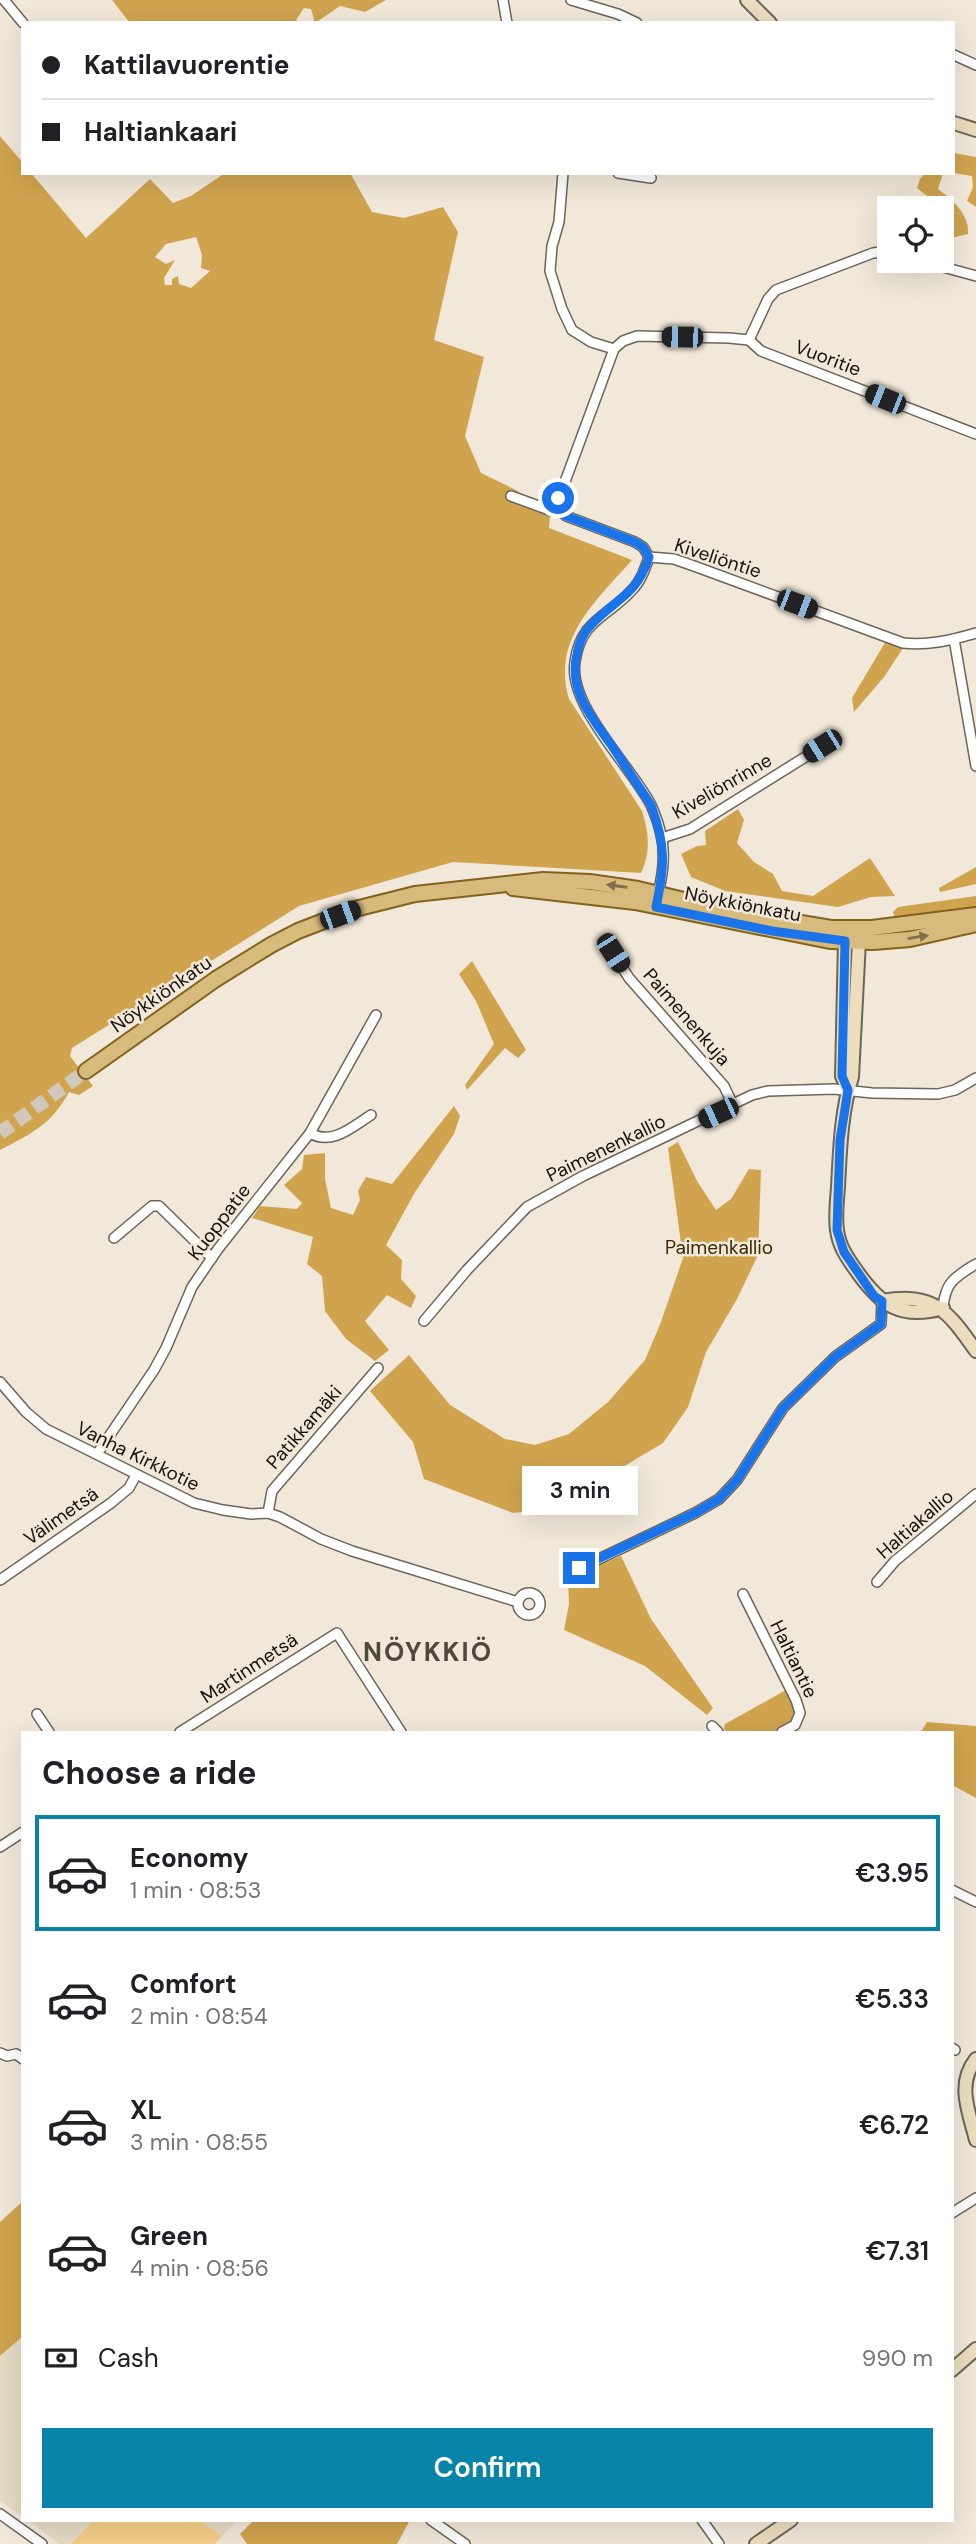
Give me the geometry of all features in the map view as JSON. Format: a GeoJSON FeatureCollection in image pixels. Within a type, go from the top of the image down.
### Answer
{"type":"FeatureCollection","features":[{"type":"Feature","properties":{"kind":"main road","name":"Nöykkiönkatu"},"geometry":{"type":"LineString","coordinates":[[86,1072],[226,972],[298,931],[386,900],[445,890],[543,880],[590,882],[772,931],[852,937],[910,939],[976,924]]}},
{"type":"Feature","properties":{"kind":"main road","name":"Nöykkiönkatu"},"geometry":{"type":"LineString","coordinates":[[852,937],[976,915]]}},
{"type":"Feature","properties":{"kind":"street"},"geometry":{"type":"LineString","coordinates":[[4,0],[21,21]]}},
{"type":"Feature","properties":{"kind":"street"},"geometry":{"type":"LineString","coordinates":[[503,0],[507,21]]}},
{"type":"Feature","properties":{"kind":"street"},"geometry":{"type":"LineString","coordinates":[[571,0],[633,21]]}},
{"type":"Feature","properties":{"kind":"street"},"geometry":{"type":"LineString","coordinates":[[747,0],[768,21]]}},
{"type":"Feature","properties":{"kind":"street"},"geometry":{"type":"LineString","coordinates":[[955,55],[976,65]]}},
{"type":"Feature","properties":{"kind":"street"},"geometry":{"type":"LineString","coordinates":[[955,123],[976,130]]}},
{"type":"Feature","properties":{"kind":"street"},"geometry":{"type":"LineString","coordinates":[[562,175],[559,222],[552,246],[550,271],[572,330],[591,342],[614,349]]}},
{"type":"Feature","properties":{"kind":"street"},"geometry":{"type":"LineString","coordinates":[[631,175],[651,178]]}},
{"type":"Feature","properties":{"kind":"street"},"geometry":{"type":"LineString","coordinates":[[560,510],[558,498],[614,349],[623,341],[637,336],[749,340],[768,299],[782,286],[877,252]]}},
{"type":"Feature","properties":{"kind":"street"},"geometry":{"type":"LineString","coordinates":[[954,270],[976,276]]}},
{"type":"Feature","properties":{"kind":"street","name":"Vuoritie"},"geometry":{"type":"LineString","coordinates":[[749,340],[761,351],[976,434]]}},
{"type":"Feature","properties":{"kind":"street"},"geometry":{"type":"LineString","coordinates":[[511,496],[552,511],[560,510],[576,521],[635,542],[643,547],[649,557],[634,589],[614,607],[600,615],[587,629],[579,642],[574,674],[583,704],[651,805],[662,838],[663,862],[657,900]]}},
{"type":"Feature","properties":{"kind":"street","name":"Kiveliöntie"},"geometry":{"type":"LineString","coordinates":[[649,557],[674,559],[694,565],[902,643],[916,645],[976,633]]}},
{"type":"Feature","properties":{"kind":"street"},"geometry":{"type":"LineString","coordinates":[[954,639],[976,766]]}},
{"type":"Feature","properties":{"kind":"street","name":"Kiveliönrinne"},"geometry":{"type":"LineString","coordinates":[[662,838],[690,829],[834,739]]}},
{"type":"Feature","properties":{"kind":"street"},"geometry":{"type":"LineString","coordinates":[[852,937],[852,1077],[840,1140],[837,1230],[844,1252],[874,1296],[896,1310],[929,1312],[943,1308]]}},
{"type":"Feature","properties":{"kind":"street","name":"Paimenenkuja"},"geometry":{"type":"LineString","coordinates":[[613,953],[629,978],[724,1086],[733,1105]]}},
{"type":"Feature","properties":{"kind":"street","name":"Kuoppatie"},"geometry":{"type":"LineString","coordinates":[[97,1454],[154,1370],[192,1287],[310,1133],[376,1015]]}},
{"type":"Feature","properties":{"kind":"street","name":"Paimenenkallio"},"geometry":{"type":"LineString","coordinates":[[424,1321],[467,1270],[527,1207],[583,1176],[752,1095],[768,1091],[848,1090],[939,1094],[955,1090],[976,1078]]}},
{"type":"Feature","properties":{"kind":"street"},"geometry":{"type":"LineString","coordinates":[[310,1133],[318,1138],[337,1136],[371,1115]]}},
{"type":"Feature","properties":{"kind":"street"},"geometry":{"type":"LineString","coordinates":[[114,1238],[152,1206],[159,1206],[212,1258]]}},
{"type":"Feature","properties":{"kind":"street"},"geometry":{"type":"LineString","coordinates":[[976,1264],[948,1285],[944,1293],[943,1308],[976,1350]]}},
{"type":"Feature","properties":{"kind":"street"},"geometry":{"type":"LineString","coordinates":[[572,1572],[695,1513],[727,1492],[783,1408],[835,1357],[881,1324],[882,1301]]}},
{"type":"Feature","properties":{"kind":"street","name":"Patikkamäki"},"geometry":{"type":"LineString","coordinates":[[268,1513],[272,1491],[378,1368]]}},
{"type":"Feature","properties":{"kind":"street","name":"Vanha Kirkkotie"},"geometry":{"type":"LineString","coordinates":[[0,1382],[26,1412],[47,1429],[204,1507],[251,1514],[268,1513],[352,1551],[518,1602]]}},
{"type":"Feature","properties":{"kind":"street","name":"Välimetsä"},"geometry":{"type":"LineString","coordinates":[[0,1580],[111,1503],[129,1488],[136,1475]]}},
{"type":"Feature","properties":{"kind":"street","name":"Haltiakallio"},"geometry":{"type":"LineString","coordinates":[[877,1582],[895,1561],[976,1494]]}},
{"type":"Feature","properties":{"kind":"street","name":"Haltiantie"},"geometry":{"type":"LineString","coordinates":[[743,1594],[800,1713],[794,1725],[784,1731]]}},
{"type":"Feature","properties":{"kind":"street","name":"Martinmetsä"},"geometry":{"type":"LineString","coordinates":[[182,1731],[337,1633],[400,1731]]}},
{"type":"Feature","properties":{"kind":"street"},"geometry":{"type":"LineString","coordinates":[[37,1714],[48,1731]]}},
{"type":"Feature","properties":{"kind":"street"},"geometry":{"type":"LineString","coordinates":[[0,1846],[21,1833]]}},
{"type":"Feature","properties":{"kind":"street"},"geometry":{"type":"LineString","coordinates":[[954,1891],[976,1902]]}},
{"type":"Feature","properties":{"kind":"street"},"geometry":{"type":"LineString","coordinates":[[1,2055],[16,2054],[21,2058]]}},
{"type":"Feature","properties":{"kind":"street"},"geometry":{"type":"LineString","coordinates":[[976,2059],[966,2074],[964,2084],[976,2140]]}},
{"type":"Feature","properties":{"kind":"street"},"geometry":{"type":"LineString","coordinates":[[954,2212],[976,2198]]}},
{"type":"Feature","properties":{"kind":"street"},"geometry":{"type":"LineString","coordinates":[[954,2368],[976,2349]]}},
{"type":"Feature","properties":{"kind":"street"},"geometry":{"type":"LineString","coordinates":[[0,2514],[42,2544]]}},
{"type":"Feature","properties":{"kind":"street"},"geometry":{"type":"LineString","coordinates":[[434,2522],[465,2544]]}},
{"type":"Feature","properties":{"kind":"street"},"geometry":{"type":"LineString","coordinates":[[703,2522],[719,2544]]}},
{"type":"Feature","properties":{"kind":"street"},"geometry":{"type":"LineString","coordinates":[[757,2544],[788,2522]]}},
{"type":"Feature","properties":{"kind":"shaded area"},"geometry":{"type":"Polygon","coordinates":[[[21,2338],[21,2516],[0,2501],[0,2356],[21,2338]]]}},
{"type":"Feature","properties":{"kind":"shaded area"},"geometry":{"type":"Polygon","coordinates":[[[30,2522],[92,2522],[70,2544],[60,2544],[30,2522]]]}},
{"type":"Feature","properties":{"kind":"shaded area"},"geometry":{"type":"Polygon","coordinates":[[[92,2522],[202,2522],[222,2536],[215,2544],[70,2544],[92,2522]]]}},
{"type":"Feature","properties":{"kind":"shaded area"},"geometry":{"type":"Polygon","coordinates":[[[202,2522],[236,2522],[222,2536],[202,2522]]]}},
{"type":"Feature","properties":{"kind":"green space"},"geometry":{"type":"Polygon","coordinates":[[[112,0],[386,0],[365,12],[340,6],[318,21],[314,21],[311,9],[304,8],[297,21],[128,21],[112,0]]]}},
{"type":"Feature","properties":{"kind":"green space"},"geometry":{"type":"Polygon","coordinates":[[[0,136],[21,161],[21,175],[33,175],[86,238],[150,179],[173,203],[191,196],[222,175],[351,175],[372,212],[404,218],[443,207],[458,232],[434,340],[484,357],[465,436],[481,473],[518,491],[529,507],[550,516],[549,528],[632,560],[580,622],[566,658],[565,677],[569,699],[642,811],[648,842],[641,873],[453,862],[299,906],[72,1048],[70,1056],[93,1086],[79,1095],[69,1092],[48,1120],[0,1150],[0,136]],[[196,237],[166,244],[155,257],[166,264],[175,260],[164,278],[165,285],[172,285],[172,279],[178,276],[179,284],[191,288],[210,271],[201,268],[202,255],[196,237]]]}},
{"type":"Feature","properties":{"kind":"green space"},"geometry":{"type":"Polygon","coordinates":[[[955,153],[976,157],[976,207],[967,201],[973,187],[972,176],[955,173],[955,153]]]}},
{"type":"Feature","properties":{"kind":"green space"},"geometry":{"type":"Polygon","coordinates":[[[923,175],[942,175],[938,189],[946,196],[927,196],[917,188],[923,175]]]}},
{"type":"Feature","properties":{"kind":"green space"},"geometry":{"type":"Polygon","coordinates":[[[954,203],[966,220],[968,234],[954,237],[954,203]]]}},
{"type":"Feature","properties":{"kind":"green space"},"geometry":{"type":"Polygon","coordinates":[[[886,641],[903,648],[884,677],[854,712],[852,698],[886,641]]]}},
{"type":"Feature","properties":{"kind":"green space"},"geometry":{"type":"Polygon","coordinates":[[[738,809],[744,820],[737,843],[754,862],[773,874],[782,891],[813,896],[870,858],[895,896],[871,897],[838,907],[725,891],[691,877],[681,854],[697,846],[706,845],[705,831],[738,809]]]}},
{"type":"Feature","properties":{"kind":"green space"},"geometry":{"type":"Polygon","coordinates":[[[976,867],[976,884],[940,892],[939,888],[976,867]]]}},
{"type":"Feature","properties":{"kind":"green space"},"geometry":{"type":"Polygon","coordinates":[[[976,896],[976,909],[895,918],[893,912],[898,907],[976,896]]]}},
{"type":"Feature","properties":{"kind":"green space"},"geometry":{"type":"Polygon","coordinates":[[[472,961],[526,1050],[518,1058],[505,1048],[467,1090],[465,1085],[494,1044],[476,1001],[459,974],[472,961]]]}},
{"type":"Feature","properties":{"kind":"green space"},"geometry":{"type":"Polygon","coordinates":[[[454,1106],[460,1116],[454,1134],[415,1192],[386,1245],[402,1260],[401,1279],[416,1296],[411,1308],[387,1295],[365,1321],[389,1350],[375,1361],[346,1339],[325,1311],[322,1276],[307,1264],[313,1237],[252,1218],[260,1206],[297,1209],[302,1203],[284,1185],[302,1169],[304,1155],[325,1153],[325,1179],[331,1208],[353,1215],[360,1200],[358,1191],[366,1177],[392,1184],[454,1106]]]}},
{"type":"Feature","properties":{"kind":"green space","name":"Paimenkallio"},"geometry":{"type":"Polygon","coordinates":[[[678,1142],[697,1181],[716,1210],[731,1199],[749,1169],[761,1170],[758,1255],[737,1299],[706,1352],[688,1407],[663,1443],[554,1508],[513,1513],[424,1479],[413,1442],[370,1391],[409,1355],[450,1405],[505,1439],[535,1445],[569,1434],[608,1402],[645,1360],[683,1258],[668,1148],[678,1142]]]}},
{"type":"Feature","properties":{"kind":"green space"},"geometry":{"type":"Polygon","coordinates":[[[621,1556],[651,1619],[713,1708],[707,1715],[645,1666],[564,1630],[569,1604],[568,1579],[621,1556]]]}},
{"type":"Feature","properties":{"kind":"green space"},"geometry":{"type":"Polygon","coordinates":[[[786,1690],[795,1710],[793,1721],[776,1731],[726,1731],[725,1724],[786,1690]]]}},
{"type":"Feature","properties":{"kind":"green space"},"geometry":{"type":"Polygon","coordinates":[[[927,1722],[976,1726],[976,1798],[954,1786],[954,1731],[922,1731],[927,1722]]]}},
{"type":"Feature","properties":{"kind":"green space"},"geometry":{"type":"Polygon","coordinates":[[[21,2203],[21,2338],[0,2356],[0,2222],[21,2203]]]}},
{"type":"Feature","properties":{"kind":"green space"},"geometry":{"type":"Polygon","coordinates":[[[252,2522],[409,2522],[397,2544],[247,2544],[240,2534],[252,2522]]]}},
{"type":"Feature","properties":{"kind":"tunnel"},"geometry":{"type":"LineString","coordinates":[[0,1133],[86,1071]]}},
{"type":"Feature","properties":{"kind":"district","name":"NÖYKKIÖ"},"geometry":{"type":"Point","coordinates":[428,1652]}},
{"type":"Feature","properties":{"kind":"route"},"geometry":{"type":"LineString","coordinates":[[558,498],[560,510],[566,516],[635,542],[647,551],[649,557],[634,589],[614,607],[600,615],[587,629],[579,642],[574,674],[583,704],[651,805],[658,824],[662,838],[663,862],[656,907],[772,931],[845,941],[842,1076],[848,1090],[840,1140],[836,1221],[844,1252],[874,1296],[882,1301],[881,1324],[835,1357],[783,1408],[727,1492],[695,1513],[579,1568]]}}]}
